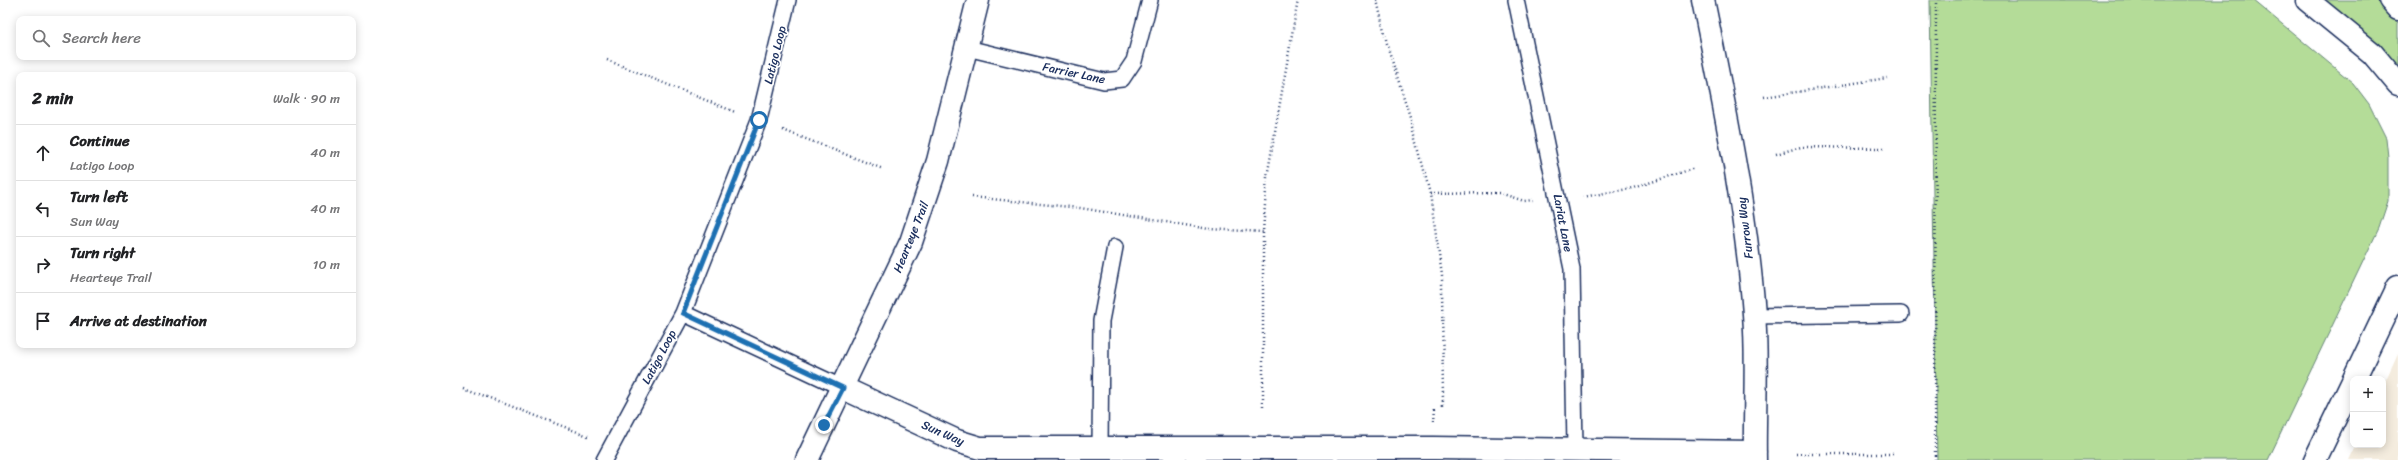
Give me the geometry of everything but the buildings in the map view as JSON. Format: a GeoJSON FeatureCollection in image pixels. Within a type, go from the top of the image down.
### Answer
{"type":"FeatureCollection","features":[{"type":"Feature","properties":{"kind":"street","name":"Hearteye Trail"},"geometry":{"type":"LineString","coordinates":[[807,460],[843,388],[911,242],[938,161],[978,0]]}},
{"type":"Feature","properties":{"kind":"street","name":"Furrow Way"},"geometry":{"type":"LineString","coordinates":[[1703,0],[1735,160],[1754,316],[1755,456]]}},
{"type":"Feature","properties":{"kind":"street"},"geometry":{"type":"LineString","coordinates":[[2307,0],[2372,54],[2398,84]]}},
{"type":"Feature","properties":{"kind":"street"},"geometry":{"type":"LineString","coordinates":[[2390,0],[2398,9]]}},
{"type":"Feature","properties":{"kind":"street"},"geometry":{"type":"LineString","coordinates":[[2355,376],[2398,287]]}},
{"type":"Feature","properties":{"kind":"street"},"geometry":{"type":"LineString","coordinates":[[2315,460],[2350,386]]}},
{"type":"Feature","properties":{"kind":"street","name":"Sun Way"},"geometry":{"type":"LineString","coordinates":[[843,388],[957,441],[979,454],[1100,450],[1575,449],[1755,456]]}},
{"type":"Feature","properties":{"kind":"lane","name":"Latigo Loop"},"geometry":{"type":"LineString","coordinates":[[604,460],[683,313],[759,120],[788,0]]}},
{"type":"Feature","properties":{"kind":"lane","name":"Farrier Lane"},"geometry":{"type":"LineString","coordinates":[[967,48],[1104,81],[1122,80],[1134,61],[1150,0]]}},
{"type":"Feature","properties":{"kind":"lane","name":"Lariat Lane"},"geometry":{"type":"LineString","coordinates":[[1516,0],[1572,269],[1575,449]]}},
{"type":"Feature","properties":{"kind":"lane"},"geometry":{"type":"LineString","coordinates":[[1100,450],[1101,321],[1115,247]]}},
{"type":"Feature","properties":{"kind":"lane","name":"Sun Way"},"geometry":{"type":"LineString","coordinates":[[683,313],[843,388]]}},
{"type":"Feature","properties":{"kind":"lane"},"geometry":{"type":"LineString","coordinates":[[1754,316],[1901,314]]}},
{"type":"Feature","properties":{"kind":"path"},"geometry":{"type":"LineString","coordinates":[[1263,406],[1263,232],[1267,177],[1298,0]]}},
{"type":"Feature","properties":{"kind":"path"},"geometry":{"type":"LineString","coordinates":[[1377,0],[1388,48],[1412,123],[1430,194],[1442,275],[1443,407]]}},
{"type":"Feature","properties":{"kind":"path"},"geometry":{"type":"LineString","coordinates":[[1935,460],[1936,0]]}},
{"type":"Feature","properties":{"kind":"path"},"geometry":{"type":"LineString","coordinates":[[1764,97],[1887,78]]}},
{"type":"Feature","properties":{"kind":"path"},"geometry":{"type":"LineString","coordinates":[[1776,154],[1801,147],[1885,148]]}},
{"type":"Feature","properties":{"kind":"path"},"geometry":{"type":"LineString","coordinates":[[972,197],[1080,208],[1209,229],[1263,232]]}},
{"type":"Feature","properties":{"kind":"path"},"geometry":{"type":"LineString","coordinates":[[464,388],[612,445]]}},
{"type":"Feature","properties":{"kind":"path"},"geometry":{"type":"LineString","coordinates":[[1796,454],[1894,454]]}},
{"type":"Feature","properties":{"kind":"shaded area"},"geometry":{"type":"Polygon","coordinates":[[[2398,353],[2398,460],[2349,460],[2355,448],[2386,448],[2386,379],[2398,353]]]}},
{"type":"Feature","properties":{"kind":"green space"},"geometry":{"type":"Polygon","coordinates":[[[1930,0],[2253,0],[2353,83],[2369,104],[2386,138],[2388,157],[2388,201],[2379,228],[2268,460],[1937,460],[1930,0]]]}},
{"type":"Feature","properties":{"kind":"green space"},"geometry":{"type":"Polygon","coordinates":[[[2323,0],[2379,0],[2398,23],[2398,69],[2371,38],[2323,0]]]}},
{"type":"Feature","properties":{"kind":"route"},"geometry":{"type":"LineString","coordinates":[[759,120],[683,313],[843,388],[824,425]]}}]}
